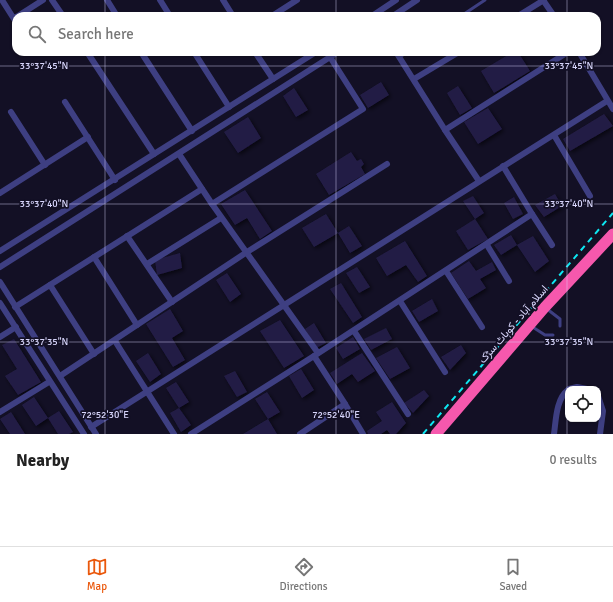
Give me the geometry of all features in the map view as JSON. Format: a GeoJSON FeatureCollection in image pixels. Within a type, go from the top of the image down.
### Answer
{"type":"FeatureCollection","features":[{"type":"Feature","properties":{"kind":"highway","name":"اسلام آباد - کوہاٹ سڑک"},"geometry":{"type":"LineString","coordinates":[[436,434],[545,307],[613,234]]}},
{"type":"Feature","properties":{"kind":"street"},"geometry":{"type":"LineString","coordinates":[[2,0],[12,16]]}},
{"type":"Feature","properties":{"kind":"street"},"geometry":{"type":"LineString","coordinates":[[25,12],[43,0]]}},
{"type":"Feature","properties":{"kind":"street"},"geometry":{"type":"LineString","coordinates":[[52,0],[60,12]]}},
{"type":"Feature","properties":{"kind":"street"},"geometry":{"type":"LineString","coordinates":[[107,0],[114,12]]}},
{"type":"Feature","properties":{"kind":"street"},"geometry":{"type":"LineString","coordinates":[[160,0],[168,12]]}},
{"type":"Feature","properties":{"kind":"street"},"geometry":{"type":"LineString","coordinates":[[223,0],[230,12]]}},
{"type":"Feature","properties":{"kind":"street"},"geometry":{"type":"LineString","coordinates":[[278,12],[297,0]]}},
{"type":"Feature","properties":{"kind":"street"},"geometry":{"type":"LineString","coordinates":[[378,12],[396,0]]}},
{"type":"Feature","properties":{"kind":"street"},"geometry":{"type":"LineString","coordinates":[[400,12],[417,0]]}},
{"type":"Feature","properties":{"kind":"street"},"geometry":{"type":"LineString","coordinates":[[524,12],[544,0],[552,12]]}},
{"type":"Feature","properties":{"kind":"street"},"geometry":{"type":"LineString","coordinates":[[90,56],[154,154]]}},
{"type":"Feature","properties":{"kind":"street"},"geometry":{"type":"LineString","coordinates":[[143,56],[192,131]]}},
{"type":"Feature","properties":{"kind":"street"},"geometry":{"type":"LineString","coordinates":[[197,56],[229,107]]}},
{"type":"Feature","properties":{"kind":"street"},"geometry":{"type":"LineString","coordinates":[[258,56],[273,79]]}},
{"type":"Feature","properties":{"kind":"street"},"geometry":{"type":"LineString","coordinates":[[0,251],[115,180],[310,56]]}},
{"type":"Feature","properties":{"kind":"street"},"geometry":{"type":"LineString","coordinates":[[399,56],[445,130],[479,181]]}},
{"type":"Feature","properties":{"kind":"street"},"geometry":{"type":"LineString","coordinates":[[414,79],[452,56]]}},
{"type":"Feature","properties":{"kind":"street"},"geometry":{"type":"LineString","coordinates":[[445,130],[562,56]]}},
{"type":"Feature","properties":{"kind":"street"},"geometry":{"type":"LineString","coordinates":[[581,56],[613,109]]}},
{"type":"Feature","properties":{"kind":"street"},"geometry":{"type":"LineString","coordinates":[[0,267],[330,57],[362,109],[212,204]]}},
{"type":"Feature","properties":{"kind":"street"},"geometry":{"type":"LineString","coordinates":[[249,94],[256,104]]}},
{"type":"Feature","properties":{"kind":"street"},"geometry":{"type":"LineString","coordinates":[[91,427],[607,101]]}},
{"type":"Feature","properties":{"kind":"street"},"geometry":{"type":"LineString","coordinates":[[65,102],[115,180]]}},
{"type":"Feature","properties":{"kind":"street"},"geometry":{"type":"LineString","coordinates":[[11,112],[45,165]]}},
{"type":"Feature","properties":{"kind":"street"},"geometry":{"type":"LineString","coordinates":[[554,134],[590,196]]}},
{"type":"Feature","properties":{"kind":"street"},"geometry":{"type":"LineString","coordinates":[[1,190],[45,165],[88,137]]}},
{"type":"Feature","properties":{"kind":"street"},"geometry":{"type":"LineString","coordinates":[[179,154],[221,218],[248,252],[284,304],[364,434]]}},
{"type":"Feature","properties":{"kind":"street"},"geometry":{"type":"LineString","coordinates":[[60,376],[248,252],[387,164]]}},
{"type":"Feature","properties":{"kind":"street"},"geometry":{"type":"LineString","coordinates":[[503,166],[552,245]]}},
{"type":"Feature","properties":{"kind":"street"},"geometry":{"type":"LineString","coordinates":[[15,307],[202,189]]}},
{"type":"Feature","properties":{"kind":"street"},"geometry":{"type":"LineString","coordinates":[[191,434],[354,331],[532,214]]}},
{"type":"Feature","properties":{"kind":"street"},"geometry":{"type":"LineString","coordinates":[[147,264],[221,218]]}},
{"type":"Feature","properties":{"kind":"street"},"geometry":{"type":"LineString","coordinates":[[128,236],[172,302]]}},
{"type":"Feature","properties":{"kind":"street"},"geometry":{"type":"LineString","coordinates":[[486,245],[509,282]]}},
{"type":"Feature","properties":{"kind":"street"},"geometry":{"type":"LineString","coordinates":[[94,257],[137,325]]}},
{"type":"Feature","properties":{"kind":"street"},"geometry":{"type":"LineString","coordinates":[[446,271],[482,327]]}},
{"type":"Feature","properties":{"kind":"street"},"geometry":{"type":"LineString","coordinates":[[0,282],[96,434]]}},
{"type":"Feature","properties":{"kind":"street"},"geometry":{"type":"LineString","coordinates":[[50,285],[94,354]]}},
{"type":"Feature","properties":{"kind":"street"},"geometry":{"type":"LineString","coordinates":[[400,301],[446,372]]}},
{"type":"Feature","properties":{"kind":"street"},"geometry":{"type":"LineString","coordinates":[[0,303],[80,433]]}},
{"type":"Feature","properties":{"kind":"street"},"geometry":{"type":"LineString","coordinates":[[0,337],[16,327]]}},
{"type":"Feature","properties":{"kind":"street"},"geometry":{"type":"LineString","coordinates":[[354,331],[408,414]]}},
{"type":"Feature","properties":{"kind":"street"},"geometry":{"type":"LineString","coordinates":[[115,341],[174,434]]}},
{"type":"Feature","properties":{"kind":"street"},"geometry":{"type":"LineString","coordinates":[[0,412],[49,382]]}},
{"type":"Feature","properties":{"kind":"street"},"geometry":{"type":"LineString","coordinates":[[554,434],[557,409],[565,392]]}},
{"type":"Feature","properties":{"kind":"street"},"geometry":{"type":"LineString","coordinates":[[300,434],[345,404]]}},
{"type":"Feature","properties":{"kind":"street"},"geometry":{"type":"LineString","coordinates":[[600,434],[603,411],[601,405]]}},
{"type":"Feature","properties":{"kind":"lane"},"geometry":{"type":"LineString","coordinates":[[467,12],[484,0]]}},
{"type":"Feature","properties":{"kind":"lane"},"geometry":{"type":"LineString","coordinates":[[545,307],[560,319],[560,326]]}},
{"type":"Feature","properties":{"kind":"lane"},"geometry":{"type":"LineString","coordinates":[[530,325],[545,335],[553,335]]}},
{"type":"Feature","properties":{"kind":"building"},"geometry":{"type":"Polygon","coordinates":[[[506,56],[521,56],[530,71],[494,93],[481,71],[506,56]]]}},
{"type":"Feature","properties":{"kind":"building"},"geometry":{"type":"Polygon","coordinates":[[[381,82],[389,95],[368,108],[360,95],[381,82]]]}},
{"type":"Feature","properties":{"kind":"building"},"geometry":{"type":"Polygon","coordinates":[[[458,86],[472,108],[460,115],[447,93],[458,86]]]}},
{"type":"Feature","properties":{"kind":"building"},"geometry":{"type":"Polygon","coordinates":[[[294,88],[308,110],[296,117],[283,96],[294,88]]]}},
{"type":"Feature","properties":{"kind":"building"},"geometry":{"type":"Polygon","coordinates":[[[488,108],[502,129],[478,144],[464,122],[488,108]]]}},
{"type":"Feature","properties":{"kind":"building"},"geometry":{"type":"Polygon","coordinates":[[[604,114],[613,126],[570,151],[563,139],[604,114]]]}},
{"type":"Feature","properties":{"kind":"building"},"geometry":{"type":"Polygon","coordinates":[[[248,117],[261,138],[238,153],[224,132],[248,117]]]}},
{"type":"Feature","properties":{"kind":"building"},"geometry":{"type":"Polygon","coordinates":[[[351,152],[357,161],[361,159],[364,164],[361,167],[365,174],[329,195],[316,174],[351,152]]]}},
{"type":"Feature","properties":{"kind":"building"},"geometry":{"type":"Polygon","coordinates":[[[245,190],[272,231],[260,239],[247,218],[235,225],[221,204],[245,190]]]}},
{"type":"Feature","properties":{"kind":"building"},"geometry":{"type":"Polygon","coordinates":[[[555,194],[562,206],[544,217],[535,205],[555,194]]]}},
{"type":"Feature","properties":{"kind":"building"},"geometry":{"type":"Polygon","coordinates":[[[473,196],[484,213],[475,219],[463,201],[473,196]]]}},
{"type":"Feature","properties":{"kind":"building"},"geometry":{"type":"Polygon","coordinates":[[[514,197],[523,214],[513,219],[504,203],[514,197]]]}},
{"type":"Feature","properties":{"kind":"building"},"geometry":{"type":"Polygon","coordinates":[[[326,214],[338,233],[314,247],[302,228],[326,214]]]}},
{"type":"Feature","properties":{"kind":"building"},"geometry":{"type":"Polygon","coordinates":[[[475,219],[488,239],[468,250],[456,231],[475,219]]]}},
{"type":"Feature","properties":{"kind":"building"},"geometry":{"type":"Polygon","coordinates":[[[349,226],[362,246],[350,253],[338,233],[349,226]]]}},
{"type":"Feature","properties":{"kind":"building"},"geometry":{"type":"Polygon","coordinates":[[[511,235],[517,245],[501,255],[494,245],[511,235]]]}},
{"type":"Feature","properties":{"kind":"building"},"geometry":{"type":"Polygon","coordinates":[[[533,236],[549,261],[535,272],[517,245],[533,236]]]}},
{"type":"Feature","properties":{"kind":"building"},"geometry":{"type":"Polygon","coordinates":[[[405,241],[427,276],[418,282],[406,265],[387,276],[376,258],[405,241]]]}},
{"type":"Feature","properties":{"kind":"building"},"geometry":{"type":"Polygon","coordinates":[[[180,253],[182,268],[157,275],[155,260],[180,253]]]}},
{"type":"Feature","properties":{"kind":"building"},"geometry":{"type":"Polygon","coordinates":[[[469,261],[476,271],[492,262],[496,270],[480,279],[486,288],[468,299],[451,273],[469,261]]]}},
{"type":"Feature","properties":{"kind":"building"},"geometry":{"type":"Polygon","coordinates":[[[357,267],[370,287],[359,293],[346,273],[357,267]]]}},
{"type":"Feature","properties":{"kind":"building"},"geometry":{"type":"Polygon","coordinates":[[[227,273],[241,294],[230,302],[216,280],[227,273]]]}},
{"type":"Feature","properties":{"kind":"building"},"geometry":{"type":"Polygon","coordinates":[[[341,283],[362,317],[353,323],[330,289],[341,283]]]}},
{"type":"Feature","properties":{"kind":"building"},"geometry":{"type":"Polygon","coordinates":[[[432,299],[438,311],[419,322],[412,311],[432,299]]]}},
{"type":"Feature","properties":{"kind":"building"},"geometry":{"type":"Polygon","coordinates":[[[170,309],[183,331],[172,338],[185,360],[173,367],[146,324],[170,309]]]}},
{"type":"Feature","properties":{"kind":"building"},"geometry":{"type":"Polygon","coordinates":[[[280,320],[304,356],[284,368],[260,331],[280,320]]]}},
{"type":"Feature","properties":{"kind":"building"},"geometry":{"type":"Polygon","coordinates":[[[314,323],[326,343],[316,348],[305,329],[314,323]]]}},
{"type":"Feature","properties":{"kind":"building"},"geometry":{"type":"Polygon","coordinates":[[[386,328],[392,339],[371,350],[364,339],[386,328]]]}},
{"type":"Feature","properties":{"kind":"building"},"geometry":{"type":"Polygon","coordinates":[[[353,337],[360,349],[343,359],[336,348],[353,337]]]}},
{"type":"Feature","properties":{"kind":"building"},"geometry":{"type":"Polygon","coordinates":[[[14,339],[41,382],[18,395],[5,376],[17,369],[2,345],[14,339]]]}},
{"type":"Feature","properties":{"kind":"building"},"geometry":{"type":"Polygon","coordinates":[[[461,345],[466,353],[450,370],[441,357],[461,345]]]}},
{"type":"Feature","properties":{"kind":"building"},"geometry":{"type":"Polygon","coordinates":[[[397,347],[410,368],[390,379],[376,358],[397,347]]]}},
{"type":"Feature","properties":{"kind":"building"},"geometry":{"type":"Polygon","coordinates":[[[148,353],[161,374],[150,382],[136,361],[148,353]]]}},
{"type":"Feature","properties":{"kind":"building"},"geometry":{"type":"Polygon","coordinates":[[[362,353],[375,371],[358,382],[352,374],[337,384],[330,373],[362,353]]]}},
{"type":"Feature","properties":{"kind":"building"},"geometry":{"type":"Polygon","coordinates":[[[301,369],[314,390],[302,398],[289,376],[301,369]]]}},
{"type":"Feature","properties":{"kind":"building"},"geometry":{"type":"Polygon","coordinates":[[[235,371],[247,392],[237,397],[224,376],[235,371]]]}},
{"type":"Feature","properties":{"kind":"building"},"geometry":{"type":"Polygon","coordinates":[[[176,382],[189,402],[179,408],[166,388],[176,382]]]}},
{"type":"Feature","properties":{"kind":"building"},"geometry":{"type":"Polygon","coordinates":[[[424,390],[429,396],[413,413],[404,403],[424,390]]]}},
{"type":"Feature","properties":{"kind":"building"},"geometry":{"type":"Polygon","coordinates":[[[267,392],[280,412],[268,419],[255,399],[267,392]]]}},
{"type":"Feature","properties":{"kind":"building"},"geometry":{"type":"Polygon","coordinates":[[[34,397],[48,418],[36,426],[22,405],[34,397]]]}},
{"type":"Feature","properties":{"kind":"building"},"geometry":{"type":"Polygon","coordinates":[[[392,402],[406,423],[396,434],[390,434],[387,430],[381,434],[368,434],[367,431],[382,421],[376,412],[392,402]]]}},
{"type":"Feature","properties":{"kind":"building"},"geometry":{"type":"Polygon","coordinates":[[[179,408],[191,425],[181,432],[170,413],[179,408]]]}},
{"type":"Feature","properties":{"kind":"building"},"geometry":{"type":"Polygon","coordinates":[[[59,411],[73,432],[69,434],[58,434],[48,418],[59,411]]]}},
{"type":"Feature","properties":{"kind":"building"},"geometry":{"type":"Polygon","coordinates":[[[11,412],[25,434],[10,434],[0,419],[11,412]]]}},
{"type":"Feature","properties":{"kind":"building"},"geometry":{"type":"Polygon","coordinates":[[[268,419],[277,434],[243,434],[268,419]]]}},
{"type":"Feature","properties":{"kind":"railway"},"geometry":{"type":"LineString","coordinates":[[423,434],[613,213]]}}]}
